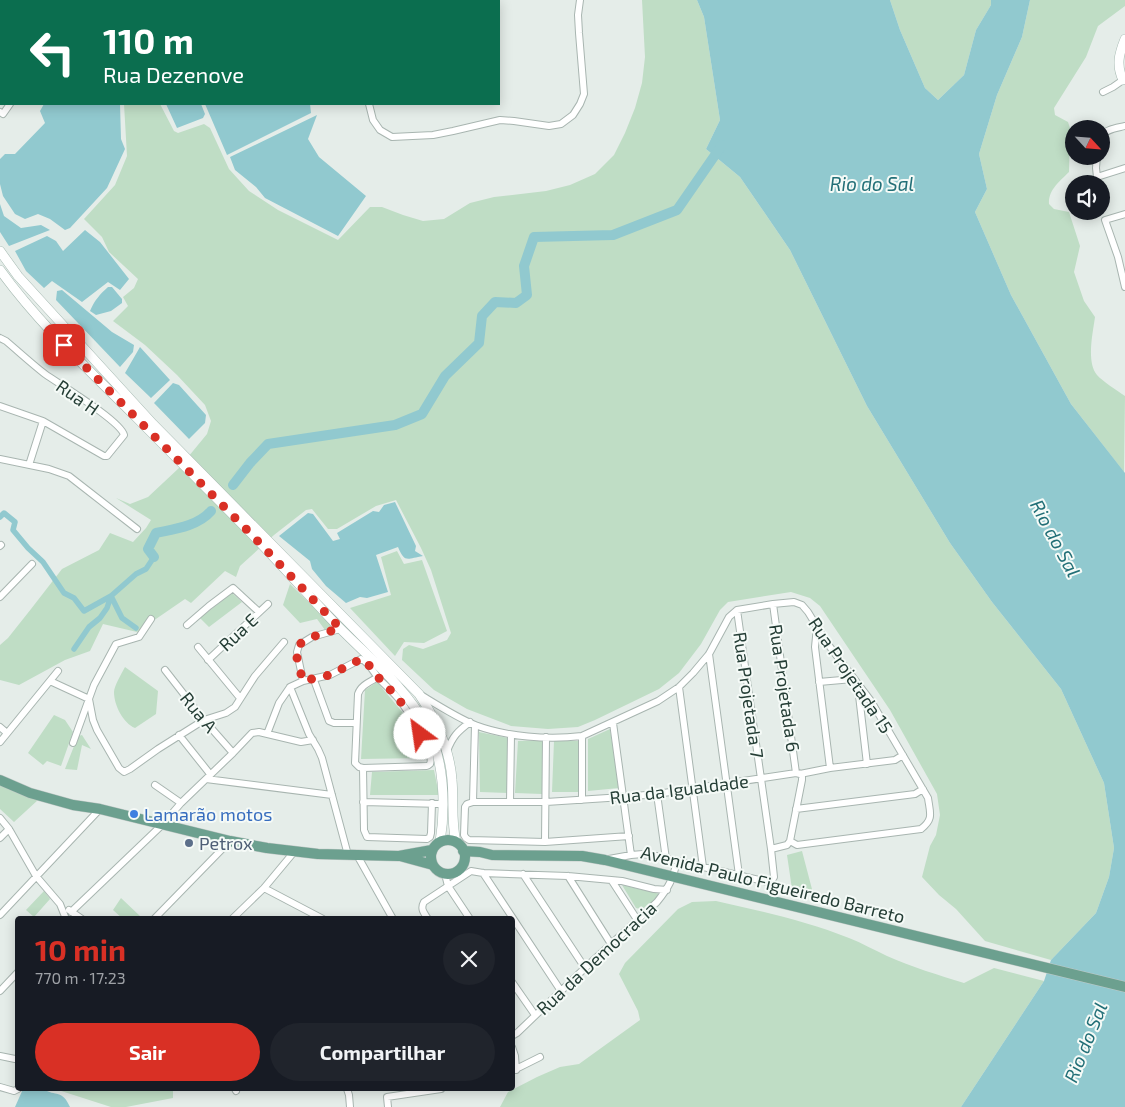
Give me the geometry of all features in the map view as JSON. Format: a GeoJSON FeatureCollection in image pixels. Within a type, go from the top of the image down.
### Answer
{"type":"FeatureCollection","features":[{"type":"Feature","properties":{"kind":"main road"},"geometry":{"type":"LineString","coordinates":[[1124,80],[1118,67],[1125,39]]}},
{"type":"Feature","properties":{"kind":"main road"},"geometry":{"type":"LineString","coordinates":[[0,251],[18,276],[153,424],[419,694],[432,714],[447,751],[452,779],[453,832],[456,842],[463,851],[465,867]]}},
{"type":"Feature","properties":{"kind":"main road"},"geometry":{"type":"LineString","coordinates":[[0,270],[13,289],[51,332],[251,534],[403,691],[415,706],[428,729],[441,774],[440,842]]}},
{"type":"Feature","properties":{"kind":"main road"},"geometry":{"type":"LineString","coordinates":[[0,780],[44,797],[230,840],[294,852],[399,856],[432,850]]}},
{"type":"Feature","properties":{"kind":"main road"},"geometry":{"type":"LineString","coordinates":[[445,874],[438,871],[433,865],[431,858],[432,850],[440,842],[448,840],[456,842]]}},
{"type":"Feature","properties":{"kind":"main road","name":"Avenida Paulo Figueiredo Barreto"},"geometry":{"type":"LineString","coordinates":[[463,851],[492,855],[582,856],[605,860],[1125,987]]}},
{"type":"Feature","properties":{"kind":"main road","name":"Avenida Paulo Figueiredo Barreto"},"geometry":{"type":"LineString","coordinates":[[445,874],[453,873],[492,855]]}},
{"type":"Feature","properties":{"kind":"main road"},"geometry":{"type":"LineString","coordinates":[[399,856],[433,865]]}},
{"type":"Feature","properties":{"kind":"street"},"geometry":{"type":"LineString","coordinates":[[369,105],[373,120],[380,130],[392,137],[433,135],[500,120],[549,126],[561,124],[573,115],[584,94],[578,33],[580,0]]}},
{"type":"Feature","properties":{"kind":"street"},"geometry":{"type":"LineString","coordinates":[[1103,92],[1124,80]]}},
{"type":"Feature","properties":{"kind":"street"},"geometry":{"type":"LineString","coordinates":[[1,115],[9,105]]}},
{"type":"Feature","properties":{"kind":"street"},"geometry":{"type":"LineString","coordinates":[[1110,131],[1125,126]]}},
{"type":"Feature","properties":{"kind":"street"},"geometry":{"type":"LineString","coordinates":[[1096,165],[1097,177],[1125,168]]}},
{"type":"Feature","properties":{"kind":"street"},"geometry":{"type":"LineString","coordinates":[[1125,214],[1105,220],[1118,257],[1125,287]]}},
{"type":"Feature","properties":{"kind":"street"},"geometry":{"type":"LineString","coordinates":[[1118,257],[1125,255]]}},
{"type":"Feature","properties":{"kind":"street","name":"Rua H"},"geometry":{"type":"LineString","coordinates":[[0,338],[45,374],[104,415],[124,433],[107,456],[104,456],[43,421]]}},
{"type":"Feature","properties":{"kind":"street"},"geometry":{"type":"LineString","coordinates":[[0,406],[43,421],[29,465]]}},
{"type":"Feature","properties":{"kind":"street"},"geometry":{"type":"LineString","coordinates":[[0,459],[69,476],[137,529]]}},
{"type":"Feature","properties":{"kind":"street"},"geometry":{"type":"LineString","coordinates":[[0,597],[32,564]]}},
{"type":"Feature","properties":{"kind":"street"},"geometry":{"type":"LineString","coordinates":[[187,625],[233,588],[259,612]]}},
{"type":"Feature","properties":{"kind":"street","name":"Rua Projetada 15"},"geometry":{"type":"LineString","coordinates":[[737,610],[794,602],[802,605],[827,643],[871,701],[928,798],[930,817],[928,824],[921,829],[797,844],[790,841]]}},
{"type":"Feature","properties":{"kind":"street","name":"Rua E"},"geometry":{"type":"LineString","coordinates":[[208,660],[268,604]]}},
{"type":"Feature","properties":{"kind":"street","name":"Rua Projetada 6"},"geometry":{"type":"LineString","coordinates":[[773,604],[798,774]]}},
{"type":"Feature","properties":{"kind":"street"},"geometry":{"type":"LineString","coordinates":[[419,694],[449,712],[473,723],[511,735],[569,738],[582,736],[658,701],[678,687],[693,674],[709,654],[729,617],[737,610]]}},
{"type":"Feature","properties":{"kind":"street","name":"Rua Projetada 7"},"geometry":{"type":"LineString","coordinates":[[737,610],[774,877],[768,882],[739,875]]}},
{"type":"Feature","properties":{"kind":"street"},"geometry":{"type":"LineString","coordinates":[[73,743],[98,676],[116,644],[139,637],[151,619]]}},
{"type":"Feature","properties":{"kind":"street"},"geometry":{"type":"LineString","coordinates":[[817,627],[815,647],[830,768]]}},
{"type":"Feature","properties":{"kind":"street"},"geometry":{"type":"LineString","coordinates":[[303,681],[297,652],[298,646],[312,637],[340,628]]}},
{"type":"Feature","properties":{"kind":"street"},"geometry":{"type":"LineString","coordinates":[[89,700],[97,730],[119,768],[123,771],[130,769],[204,720],[235,707],[255,676],[284,642]]}},
{"type":"Feature","properties":{"kind":"street"},"geometry":{"type":"LineString","coordinates":[[198,647],[240,698]]}},
{"type":"Feature","properties":{"kind":"street"},"geometry":{"type":"LineString","coordinates":[[605,860],[643,854],[739,875],[709,654]]}},
{"type":"Feature","properties":{"kind":"street"},"geometry":{"type":"LineString","coordinates":[[267,734],[280,703],[290,687],[303,681],[330,675],[361,659],[365,660],[398,698],[415,723],[426,745],[430,761],[430,764],[427,766],[363,768],[355,763],[359,690],[362,686],[378,677]]}},
{"type":"Feature","properties":{"kind":"street","name":"Rua A"},"geometry":{"type":"LineString","coordinates":[[165,670],[204,720],[233,753]]}},
{"type":"Feature","properties":{"kind":"street"},"geometry":{"type":"LineString","coordinates":[[0,742],[58,671]]}},
{"type":"Feature","properties":{"kind":"street"},"geometry":{"type":"LineString","coordinates":[[819,682],[853,678]]}},
{"type":"Feature","properties":{"kind":"street"},"geometry":{"type":"LineString","coordinates":[[314,680],[328,721],[334,723],[356,723]]}},
{"type":"Feature","properties":{"kind":"street"},"geometry":{"type":"LineString","coordinates":[[50,681],[89,700]]}},
{"type":"Feature","properties":{"kind":"street"},"geometry":{"type":"LineString","coordinates":[[858,686],[867,764]]}},
{"type":"Feature","properties":{"kind":"street"},"geometry":{"type":"LineString","coordinates":[[290,687],[309,734],[322,758],[352,855],[391,916]]}},
{"type":"Feature","properties":{"kind":"street"},"geometry":{"type":"LineString","coordinates":[[678,687],[703,867]]}},
{"type":"Feature","properties":{"kind":"street"},"geometry":{"type":"LineString","coordinates":[[447,751],[458,731],[473,723]]}},
{"type":"Feature","properties":{"kind":"street"},"geometry":{"type":"LineString","coordinates":[[473,723],[470,803],[465,807],[464,835],[466,838],[470,840],[546,842],[629,836]]}},
{"type":"Feature","properties":{"kind":"street"},"geometry":{"type":"LineString","coordinates":[[613,723],[631,855]]}},
{"type":"Feature","properties":{"kind":"street"},"geometry":{"type":"LineString","coordinates":[[0,727],[7,734]]}},
{"type":"Feature","properties":{"kind":"street"},"geometry":{"type":"LineString","coordinates":[[71,912],[164,824],[181,803],[253,732],[301,742],[313,740]]}},
{"type":"Feature","properties":{"kind":"street"},"geometry":{"type":"LineString","coordinates":[[179,735],[208,777],[332,795]]}},
{"type":"Feature","properties":{"kind":"street"},"geometry":{"type":"LineString","coordinates":[[510,802],[511,735]]}},
{"type":"Feature","properties":{"kind":"street"},"geometry":{"type":"LineString","coordinates":[[582,736],[582,800]]}},
{"type":"Feature","properties":{"kind":"street"},"geometry":{"type":"LineString","coordinates":[[546,737],[546,842]]}},
{"type":"Feature","properties":{"kind":"street","name":"Rua da Igualdade"},"geometry":{"type":"LineString","coordinates":[[470,803],[546,802],[657,794],[894,760],[903,755]]}},
{"type":"Feature","properties":{"kind":"street"},"geometry":{"type":"LineString","coordinates":[[363,768],[364,830],[367,836],[430,837],[432,803]]}},
{"type":"Feature","properties":{"kind":"street"},"geometry":{"type":"LineString","coordinates":[[771,849],[787,845],[790,841],[802,780],[802,776],[798,774]]}},
{"type":"Feature","properties":{"kind":"street"},"geometry":{"type":"LineString","coordinates":[[155,784],[181,803]]}},
{"type":"Feature","properties":{"kind":"street"},"geometry":{"type":"LineString","coordinates":[[796,809],[915,794],[923,789]]}},
{"type":"Feature","properties":{"kind":"street"},"geometry":{"type":"LineString","coordinates":[[657,794],[666,858]]}},
{"type":"Feature","properties":{"kind":"street"},"geometry":{"type":"LineString","coordinates":[[363,802],[442,804]]}},
{"type":"Feature","properties":{"kind":"street"},"geometry":{"type":"LineString","coordinates":[[0,915],[100,809]]}},
{"type":"Feature","properties":{"kind":"street"},"geometry":{"type":"LineString","coordinates":[[0,818],[9,829],[36,876],[60,904],[77,916]]}},
{"type":"Feature","properties":{"kind":"street"},"geometry":{"type":"LineString","coordinates":[[0,838],[9,829]]}},
{"type":"Feature","properties":{"kind":"street"},"geometry":{"type":"LineString","coordinates":[[157,916],[230,840]]}},
{"type":"Feature","properties":{"kind":"street"},"geometry":{"type":"LineString","coordinates":[[235,916],[264,888],[294,852]]}},
{"type":"Feature","properties":{"kind":"street","name":"Rua da Democracia"},"geometry":{"type":"LineString","coordinates":[[515,1033],[657,902],[667,890],[674,876],[677,861]]}},
{"type":"Feature","properties":{"kind":"street"},"geometry":{"type":"LineString","coordinates":[[426,916],[422,910],[424,902],[448,886],[465,867],[483,873],[568,876],[622,881],[654,889],[667,890]]}},
{"type":"Feature","properties":{"kind":"street"},"geometry":{"type":"LineString","coordinates":[[483,873],[511,916]]}},
{"type":"Feature","properties":{"kind":"street"},"geometry":{"type":"LineString","coordinates":[[445,874],[448,886],[468,916]]}},
{"type":"Feature","properties":{"kind":"street"},"geometry":{"type":"LineString","coordinates":[[523,874],[585,968]]}},
{"type":"Feature","properties":{"kind":"street"},"geometry":{"type":"LineString","coordinates":[[568,876],[611,944]]}},
{"type":"Feature","properties":{"kind":"street"},"geometry":{"type":"LineString","coordinates":[[612,881],[638,921]]}},
{"type":"Feature","properties":{"kind":"street"},"geometry":{"type":"LineString","coordinates":[[264,888],[317,916]]}},
{"type":"Feature","properties":{"kind":"street"},"geometry":{"type":"LineString","coordinates":[[60,904],[65,916]]}},
{"type":"Feature","properties":{"kind":"street"},"geometry":{"type":"LineString","coordinates":[[515,922],[560,991]]}},
{"type":"Feature","properties":{"kind":"street"},"geometry":{"type":"LineString","coordinates":[[0,991],[15,975]]}},
{"type":"Feature","properties":{"kind":"street"},"geometry":{"type":"LineString","coordinates":[[515,986],[535,1015]]}},
{"type":"Feature","properties":{"kind":"street"},"geometry":{"type":"LineString","coordinates":[[0,1056],[15,1058]]}},
{"type":"Feature","properties":{"kind":"street"},"geometry":{"type":"LineString","coordinates":[[515,1070],[540,1057]]}},
{"type":"Feature","properties":{"kind":"street"},"geometry":{"type":"LineString","coordinates":[[0,1087],[15,1090]]}},
{"type":"Feature","properties":{"kind":"street"},"geometry":{"type":"LineString","coordinates":[[348,1091],[350,1107]]}},
{"type":"Feature","properties":{"kind":"street"},"geometry":{"type":"LineString","coordinates":[[388,1107],[388,1097],[428,1091]]}},
{"type":"Feature","properties":{"kind":"green space"},"geometry":{"type":"Polygon","coordinates":[[[642,0],[697,0],[704,17],[720,120],[706,149],[740,177],[790,250],[867,406],[950,543],[992,602],[1061,689],[1104,783],[1114,848],[1109,877],[1096,913],[1051,960],[985,941],[956,909],[922,877],[930,846],[936,835],[940,815],[937,794],[890,710],[820,606],[810,598],[791,592],[728,602],[720,610],[701,644],[679,673],[659,689],[595,720],[578,727],[548,729],[511,726],[467,709],[434,690],[402,660],[403,649],[409,645],[423,649],[447,640],[451,633],[431,570],[396,500],[376,506],[337,529],[328,529],[312,509],[306,510],[274,535],[240,566],[236,577],[225,571],[191,603],[185,599],[137,632],[103,624],[90,651],[65,660],[19,685],[0,680],[0,645],[8,638],[62,569],[99,550],[110,533],[133,542],[146,528],[151,520],[116,498],[130,504],[148,497],[179,468],[207,434],[211,421],[205,405],[177,375],[145,345],[113,321],[128,306],[123,297],[134,288],[138,279],[109,252],[102,237],[84,219],[115,185],[127,156],[124,105],[161,105],[174,131],[178,133],[204,124],[210,128],[229,169],[249,191],[278,210],[338,240],[370,207],[382,207],[423,221],[444,219],[470,203],[494,197],[546,191],[570,185],[595,174],[614,155],[625,133],[642,83],[645,57],[642,0]]]}},
{"type":"Feature","properties":{"kind":"green space"},"geometry":{"type":"Polygon","coordinates":[[[890,0],[991,0],[991,5],[976,30],[964,75],[938,100],[925,88],[900,30],[890,0]]]}},
{"type":"Feature","properties":{"kind":"green space"},"geometry":{"type":"Polygon","coordinates":[[[1030,0],[1125,0],[1125,6],[1098,26],[1086,57],[1054,108],[1055,115],[1065,120],[1065,165],[1069,165],[1069,172],[1058,182],[1049,199],[1049,204],[1054,209],[1065,211],[1065,220],[1072,220],[1080,246],[1074,272],[1084,301],[1095,317],[1091,347],[1094,369],[1102,380],[1125,396],[1124,472],[1071,404],[1011,295],[975,212],[987,189],[979,154],[997,95],[1022,37],[1030,0]]]}},
{"type":"Feature","properties":{"kind":"green space"},"geometry":{"type":"Polygon","coordinates":[[[397,551],[404,564],[422,560],[447,631],[424,643],[404,642],[395,656],[350,608],[391,595],[381,557],[397,551]]]}},
{"type":"Feature","properties":{"kind":"green space"},"geometry":{"type":"Polygon","coordinates":[[[290,584],[332,625],[325,630],[317,619],[300,623],[283,605],[290,584]]]}},
{"type":"Feature","properties":{"kind":"green space"},"geometry":{"type":"Polygon","coordinates":[[[232,593],[242,602],[209,627],[200,618],[232,593]]]}},
{"type":"Feature","properties":{"kind":"green space"},"geometry":{"type":"Polygon","coordinates":[[[125,667],[158,691],[156,714],[135,728],[123,718],[117,708],[114,697],[115,686],[125,667]]]}},
{"type":"Feature","properties":{"kind":"green space"},"geometry":{"type":"Polygon","coordinates":[[[377,682],[409,720],[424,758],[361,759],[365,690],[377,682]]]}},
{"type":"Feature","properties":{"kind":"green space"},"geometry":{"type":"Polygon","coordinates":[[[54,715],[65,720],[73,732],[61,766],[47,761],[43,765],[28,753],[54,715]]]}},
{"type":"Feature","properties":{"kind":"green space"},"geometry":{"type":"Polygon","coordinates":[[[610,729],[619,788],[588,791],[588,739],[610,729]]]}},
{"type":"Feature","properties":{"kind":"green space"},"geometry":{"type":"Polygon","coordinates":[[[479,732],[508,738],[508,793],[480,792],[479,732]]]}},
{"type":"Feature","properties":{"kind":"green space"},"geometry":{"type":"Polygon","coordinates":[[[82,735],[91,749],[82,745],[77,770],[65,769],[78,736],[82,735]]]}},
{"type":"Feature","properties":{"kind":"green space"},"geometry":{"type":"Polygon","coordinates":[[[543,740],[542,794],[515,793],[518,741],[543,740]]]}},
{"type":"Feature","properties":{"kind":"green space"},"geometry":{"type":"Polygon","coordinates":[[[554,741],[578,741],[578,792],[552,792],[554,741]]]}},
{"type":"Feature","properties":{"kind":"green space"},"geometry":{"type":"Polygon","coordinates":[[[434,770],[439,795],[370,795],[372,772],[434,770]]]}},
{"type":"Feature","properties":{"kind":"green space"},"geometry":{"type":"Polygon","coordinates":[[[0,783],[38,800],[14,822],[0,809],[0,783]]]}},
{"type":"Feature","properties":{"kind":"green space"},"geometry":{"type":"Polygon","coordinates":[[[802,851],[813,893],[792,889],[787,855],[802,851]]]}},
{"type":"Feature","properties":{"kind":"green space"},"geometry":{"type":"Polygon","coordinates":[[[622,885],[660,894],[647,907],[640,909],[636,908],[622,885]]]}},
{"type":"Feature","properties":{"kind":"green space"},"geometry":{"type":"Polygon","coordinates":[[[44,891],[50,899],[35,916],[26,910],[44,891]]]}},
{"type":"Feature","properties":{"kind":"green space"},"geometry":{"type":"Polygon","coordinates":[[[121,898],[140,916],[120,916],[113,910],[121,898]]]}},
{"type":"Feature","properties":{"kind":"green space"},"geometry":{"type":"Polygon","coordinates":[[[716,901],[800,921],[854,940],[906,964],[964,983],[994,968],[1044,981],[961,1107],[500,1107],[508,1092],[515,1091],[515,1088],[560,1067],[579,1064],[640,1020],[638,1011],[619,974],[625,963],[678,909],[692,902],[716,901]]]}},
{"type":"Feature","properties":{"kind":"green space"},"geometry":{"type":"Polygon","coordinates":[[[61,1091],[173,1091],[173,1098],[126,1107],[111,1107],[61,1091]]]}},
{"type":"Feature","properties":{"kind":"water","name":"Rio do Sal"},"geometry":{"type":"Polygon","coordinates":[[[697,0],[890,0],[900,30],[925,88],[938,100],[964,75],[976,30],[991,5],[991,0],[1030,0],[1022,37],[997,95],[979,154],[987,189],[975,212],[1011,295],[1071,404],[1125,473],[1125,1107],[961,1107],[1044,981],[1051,960],[1096,913],[1109,877],[1114,848],[1104,783],[1061,689],[992,602],[950,543],[867,406],[790,250],[740,177],[706,149],[720,120],[704,17],[697,0]]]}},
{"type":"Feature","properties":{"kind":"water"},"geometry":{"type":"Polygon","coordinates":[[[43,105],[120,105],[121,139],[125,149],[107,188],[70,228],[65,230],[50,219],[38,214],[25,219],[15,214],[3,196],[0,184],[0,159],[5,154],[15,154],[45,123],[40,111],[43,105]]]}},
{"type":"Feature","properties":{"kind":"water"},"geometry":{"type":"Polygon","coordinates":[[[166,105],[201,105],[205,114],[203,118],[177,128],[166,105]]]}},
{"type":"Feature","properties":{"kind":"water"},"geometry":{"type":"Polygon","coordinates":[[[205,105],[310,105],[311,113],[227,155],[205,105]]]}},
{"type":"Feature","properties":{"kind":"water"},"geometry":{"type":"Polygon","coordinates":[[[317,115],[308,139],[319,157],[366,196],[338,236],[265,198],[256,187],[235,170],[230,157],[317,115]]]}},
{"type":"Feature","properties":{"kind":"water"},"geometry":{"type":"Polygon","coordinates":[[[0,204],[4,216],[21,228],[41,225],[50,230],[9,246],[0,232],[0,204]]]}},
{"type":"Feature","properties":{"kind":"water"},"geometry":{"type":"Polygon","coordinates":[[[85,230],[100,242],[129,279],[120,290],[108,282],[82,302],[52,281],[44,288],[26,271],[15,251],[47,236],[56,241],[63,251],[85,230]]]}},
{"type":"Feature","properties":{"kind":"water"},"geometry":{"type":"Polygon","coordinates":[[[108,287],[112,287],[122,299],[122,303],[111,311],[96,315],[90,311],[93,304],[108,287]]]}},
{"type":"Feature","properties":{"kind":"water"},"geometry":{"type":"Polygon","coordinates":[[[62,290],[112,332],[134,345],[133,352],[120,367],[56,300],[57,291],[62,290]]]}},
{"type":"Feature","properties":{"kind":"water"},"geometry":{"type":"Polygon","coordinates":[[[140,347],[170,380],[151,398],[125,373],[140,347]]]}},
{"type":"Feature","properties":{"kind":"water"},"geometry":{"type":"Polygon","coordinates":[[[173,383],[179,385],[206,415],[205,423],[189,439],[154,403],[173,383]]]}},
{"type":"Feature","properties":{"kind":"water"},"geometry":{"type":"Polygon","coordinates":[[[395,502],[416,546],[415,551],[423,556],[407,559],[402,556],[398,547],[376,555],[388,592],[367,598],[360,597],[346,603],[326,586],[312,569],[310,561],[279,536],[308,513],[313,514],[333,541],[340,539],[337,533],[373,511],[379,512],[384,505],[395,502]]]}},
{"type":"Feature","properties":{"kind":"water"},"geometry":{"type":"Polygon","coordinates":[[[22,1091],[48,1091],[64,1098],[70,1107],[15,1107],[22,1091]]]}},
{"type":"Feature","properties":{"kind":"waterway"},"geometry":{"type":"LineString","coordinates":[[233,485],[268,444],[395,425],[422,414],[445,376],[479,343],[482,316],[495,302],[516,303],[527,295],[524,266],[534,237],[613,235],[677,210],[722,145]]}},
{"type":"Feature","properties":{"kind":"waterway"},"geometry":{"type":"LineString","coordinates":[[154,557],[148,549],[156,533],[193,523],[211,511]]}},
{"type":"Feature","properties":{"kind":"waterway"},"geometry":{"type":"LineString","coordinates":[[0,517],[4,513],[15,522],[13,530],[43,562],[64,593],[74,598],[84,611],[111,596],[136,574],[146,569],[154,557]]}},
{"type":"Feature","properties":{"kind":"waterway"},"geometry":{"type":"LineString","coordinates":[[111,596],[122,618],[136,628]]}},
{"type":"Feature","properties":{"kind":"waterway"},"geometry":{"type":"LineString","coordinates":[[74,649],[89,627],[100,618],[107,608],[111,596]]}},
{"type":"Feature","properties":{"kind":"place","name":"Lamarão motos"},"geometry":{"type":"Point","coordinates":[134,814]}},
{"type":"Feature","properties":{"kind":"place","name":"Petrox"},"geometry":{"type":"Point","coordinates":[189,843]}},
{"type":"Feature","properties":{"kind":"route"},"geometry":{"type":"LineString","coordinates":[[64,345],[251,534],[340,628],[312,637],[298,646],[297,652],[303,681],[326,677],[361,659],[365,660],[398,698],[420,734]]}}]}
